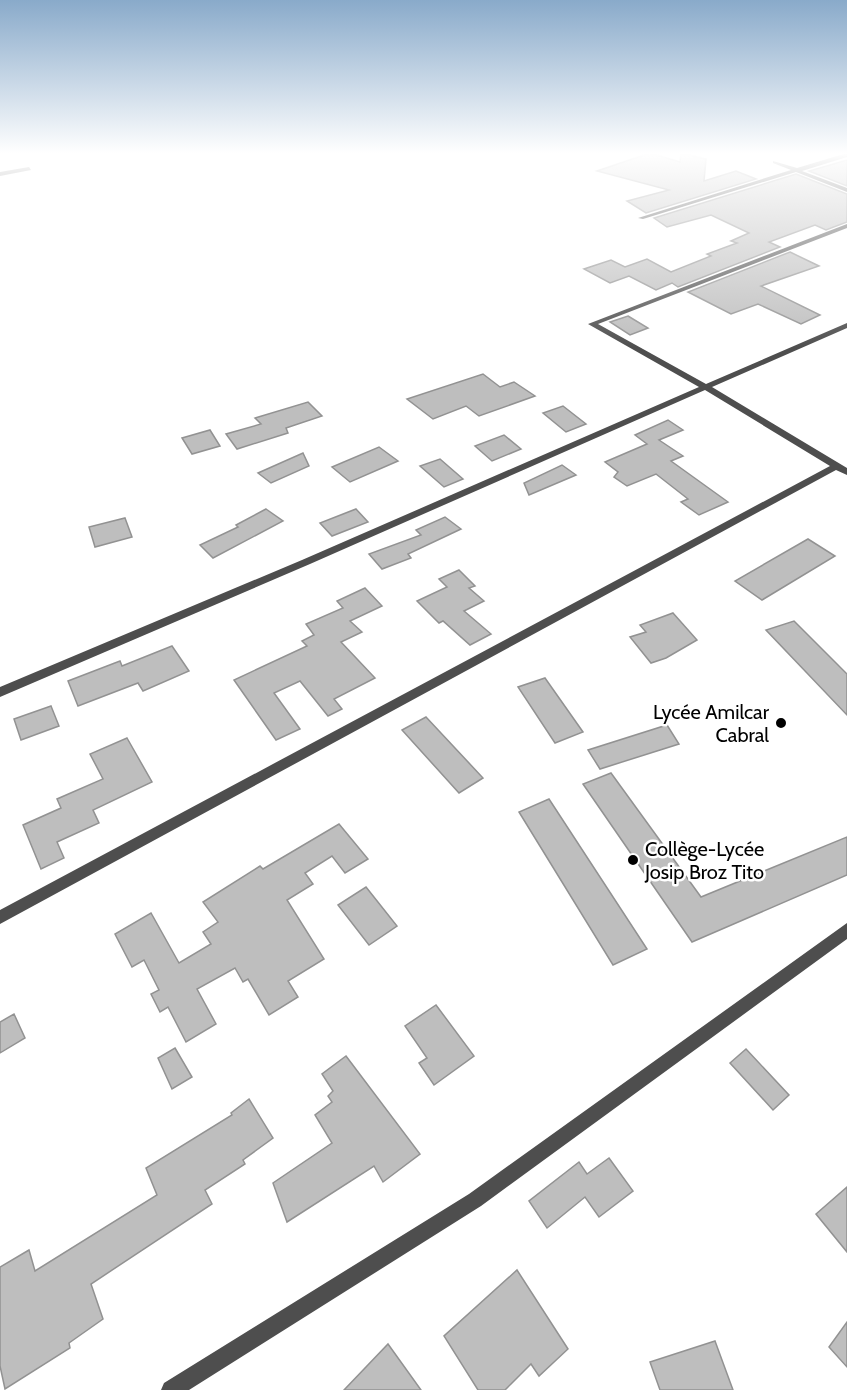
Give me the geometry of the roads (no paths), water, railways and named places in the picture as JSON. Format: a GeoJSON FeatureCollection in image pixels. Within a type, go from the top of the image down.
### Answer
{"type":"FeatureCollection","features":[{"type":"Feature","properties":{"kind":"street"},"geometry":{"type":"LineString","coordinates":[[842,469],[705,387],[592,324],[847,226]]}},
{"type":"Feature","properties":{"kind":"street"},"geometry":{"type":"LineString","coordinates":[[0,692],[306,562],[847,325]]}},
{"type":"Feature","properties":{"kind":"street"},"geometry":{"type":"LineString","coordinates":[[0,917],[842,469]]}},
{"type":"Feature","properties":{"kind":"street"},"geometry":{"type":"LineString","coordinates":[[171,1390],[474,1200],[847,930]]}},
{"type":"Feature","properties":{"kind":"place","name":"Lycée Amilcar Cabral"},"geometry":{"type":"Point","coordinates":[781,723]}},
{"type":"Feature","properties":{"kind":"place","name":"Collège-Lycée Josip Broz Tito"},"geometry":{"type":"Point","coordinates":[633,860]}}]}
